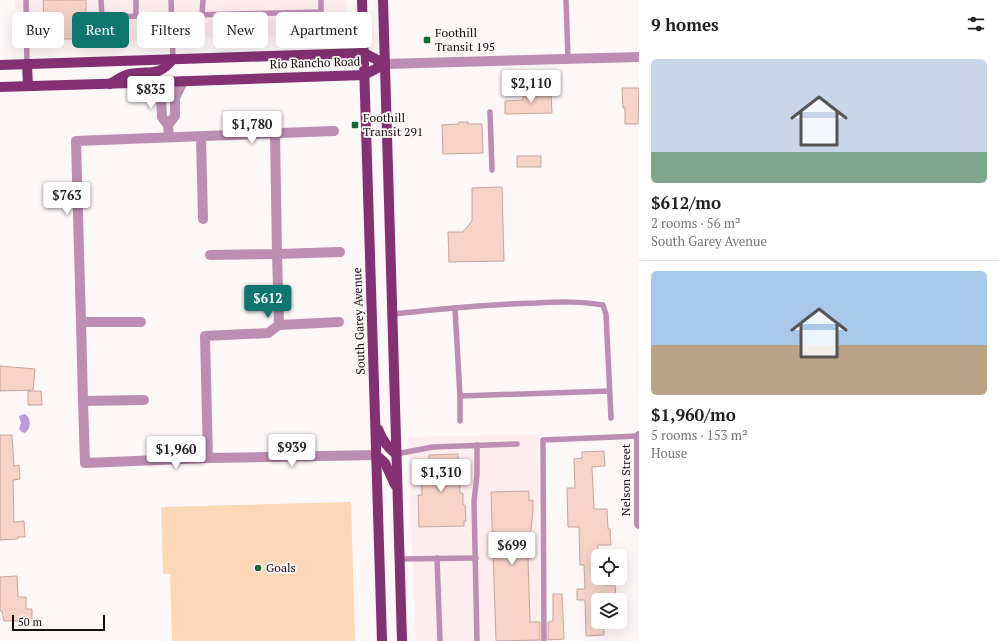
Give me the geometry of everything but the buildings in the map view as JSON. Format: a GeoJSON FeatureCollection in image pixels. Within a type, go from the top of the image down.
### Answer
{"type":"FeatureCollection","features":[{"type":"Feature","properties":{"kind":"main road","name":"South Garey Avenue"},"geometry":{"type":"LineString","coordinates":[[362,0],[382,641]]}},
{"type":"Feature","properties":{"kind":"main road"},"geometry":{"type":"LineString","coordinates":[[383,0],[402,641]]}},
{"type":"Feature","properties":{"kind":"main road","name":"Rio Rancho Road"},"geometry":{"type":"LineString","coordinates":[[0,65],[364,53],[385,64]]}},
{"type":"Feature","properties":{"kind":"main road"},"geometry":{"type":"LineString","coordinates":[[110,84],[121,76],[159,72],[166,68],[174,59]]}},
{"type":"Feature","properties":{"kind":"main road"},"geometry":{"type":"LineString","coordinates":[[27,64],[28,86]]}},
{"type":"Feature","properties":{"kind":"main road","name":"Rio Rancho Road"},"geometry":{"type":"LineString","coordinates":[[0,87],[364,75],[385,64]]}},
{"type":"Feature","properties":{"kind":"main road"},"geometry":{"type":"LineString","coordinates":[[375,422],[382,440],[388,448],[396,454]]}},
{"type":"Feature","properties":{"kind":"main road"},"geometry":{"type":"LineString","coordinates":[[376,455],[385,463],[398,493]]}},
{"type":"Feature","properties":{"kind":"street"},"geometry":{"type":"LineString","coordinates":[[385,64],[639,57]]}},
{"type":"Feature","properties":{"kind":"street"},"geometry":{"type":"LineString","coordinates":[[168,125],[175,116],[175,98],[183,81]]}},
{"type":"Feature","properties":{"kind":"street"},"geometry":{"type":"LineString","coordinates":[[151,83],[161,99],[162,117],[168,125],[169,138]]}},
{"type":"Feature","properties":{"kind":"street"},"geometry":{"type":"LineString","coordinates":[[334,131],[76,141],[85,463],[208,458],[376,455]]}},
{"type":"Feature","properties":{"kind":"street"},"geometry":{"type":"LineString","coordinates":[[275,133],[279,325]]}},
{"type":"Feature","properties":{"kind":"street"},"geometry":{"type":"LineString","coordinates":[[201,137],[203,219]]}},
{"type":"Feature","properties":{"kind":"street"},"geometry":{"type":"LineString","coordinates":[[210,256],[340,252]]}},
{"type":"Feature","properties":{"kind":"street"},"geometry":{"type":"LineString","coordinates":[[81,322],[141,322]]}},
{"type":"Feature","properties":{"kind":"street"},"geometry":{"type":"LineString","coordinates":[[208,458],[205,336],[268,333],[279,325],[339,322]]}},
{"type":"Feature","properties":{"kind":"street"},"geometry":{"type":"LineString","coordinates":[[83,401],[144,400]]}},
{"type":"Feature","properties":{"kind":"street","name":"Nelson Street"},"geometry":{"type":"LineString","coordinates":[[639,436],[639,524]]}},
{"type":"Feature","properties":{"kind":"lane"},"geometry":{"type":"LineString","coordinates":[[26,0],[27,64]]}},
{"type":"Feature","properties":{"kind":"lane"},"geometry":{"type":"LineString","coordinates":[[101,0],[102,17],[136,16],[136,0]]}},
{"type":"Feature","properties":{"kind":"lane"},"geometry":{"type":"LineString","coordinates":[[171,0],[172,12]]}},
{"type":"Feature","properties":{"kind":"lane"},"geometry":{"type":"LineString","coordinates":[[202,12],[203,0]]}},
{"type":"Feature","properties":{"kind":"lane"},"geometry":{"type":"LineString","coordinates":[[205,14],[321,12],[321,0]]}},
{"type":"Feature","properties":{"kind":"lane"},"geometry":{"type":"LineString","coordinates":[[566,0],[568,59]]}},
{"type":"Feature","properties":{"kind":"lane"},"geometry":{"type":"LineString","coordinates":[[174,48],[174,59]]}},
{"type":"Feature","properties":{"kind":"lane"},"geometry":{"type":"LineString","coordinates":[[490,112],[492,170]]}},
{"type":"Feature","properties":{"kind":"lane"},"geometry":{"type":"LineString","coordinates":[[392,314],[491,304],[589,302],[603,305],[606,314],[611,418]]}},
{"type":"Feature","properties":{"kind":"lane"},"geometry":{"type":"LineString","coordinates":[[454,308],[460,396],[460,421]]}},
{"type":"Feature","properties":{"kind":"lane"},"geometry":{"type":"LineString","coordinates":[[460,396],[609,392]]}},
{"type":"Feature","properties":{"kind":"lane"},"geometry":{"type":"LineString","coordinates":[[544,641],[543,440],[639,436]]}},
{"type":"Feature","properties":{"kind":"lane"},"geometry":{"type":"LineString","coordinates":[[396,454],[433,448],[517,444]]}},
{"type":"Feature","properties":{"kind":"lane"},"geometry":{"type":"LineString","coordinates":[[477,445],[477,475],[474,500],[477,641]]}},
{"type":"Feature","properties":{"kind":"lane"},"geometry":{"type":"LineString","coordinates":[[437,558],[440,641]]}},
{"type":"Feature","properties":{"kind":"lane"},"geometry":{"type":"LineString","coordinates":[[400,559],[476,558]]}},
{"type":"Feature","properties":{"kind":"shaded area"},"geometry":{"type":"Polygon","coordinates":[[[15,0],[346,0],[346,12],[276,12],[276,36],[268,36],[268,12],[213,12],[213,38],[205,39],[205,12],[137,12],[137,41],[129,41],[129,12],[72,12],[72,43],[64,43],[64,12],[16,12],[15,0]]]}},
{"type":"Feature","properties":{"kind":"shaded area"},"geometry":{"type":"Polygon","coordinates":[[[25,414],[29,418],[30,424],[29,429],[25,433],[19,429],[21,423],[19,416],[25,414]]]}},
{"type":"Feature","properties":{"kind":"shaded area"},"geometry":{"type":"Polygon","coordinates":[[[538,434],[539,641],[416,641],[408,437],[538,434]]]}},
{"type":"Feature","properties":{"kind":"shaded area","name":"Goals"},"geometry":{"type":"Polygon","coordinates":[[[351,502],[355,641],[172,641],[170,574],[163,574],[161,507],[351,502]]]}},
{"type":"Feature","properties":{"kind":"place","name":"Foothill Transit 195"},"geometry":{"type":"Point","coordinates":[427,40]}},
{"type":"Feature","properties":{"kind":"place","name":"Foothill Transit 291"},"geometry":{"type":"Point","coordinates":[355,125]}},
{"type":"Feature","properties":{"kind":"place","name":"Goals"},"geometry":{"type":"Point","coordinates":[258,568]}}]}
